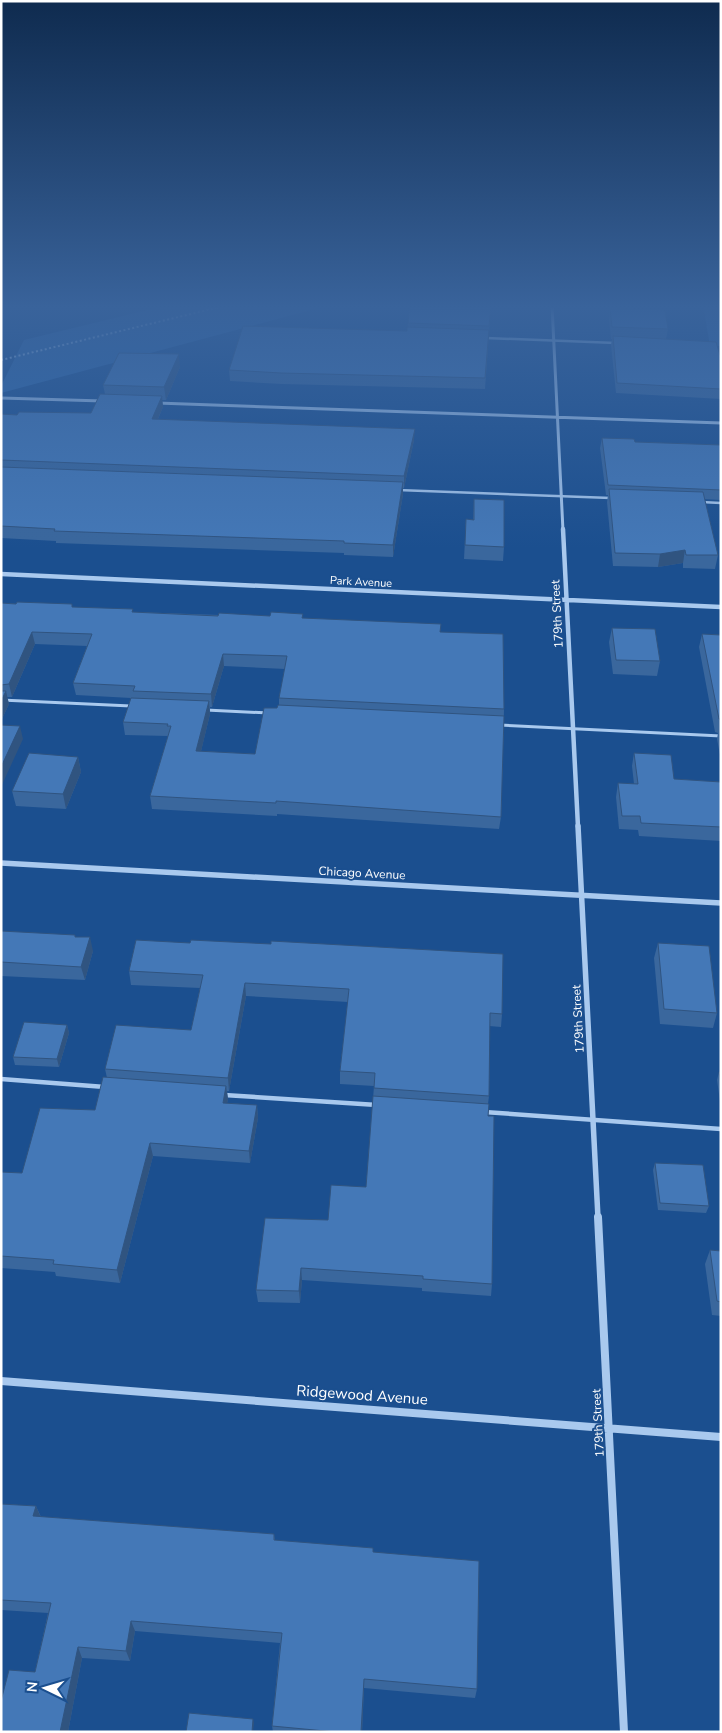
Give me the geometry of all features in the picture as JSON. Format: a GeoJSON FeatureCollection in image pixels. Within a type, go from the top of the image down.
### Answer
{"type":"FeatureCollection","features":[{"type":"Feature","properties":{"kind":"street","name":"179th Street"},"geometry":{"type":"LineString","coordinates":[[555,386],[624,1732]]}},
{"type":"Feature","properties":{"kind":"street"},"geometry":{"type":"LineString","coordinates":[[1,398],[108,401]]}},
{"type":"Feature","properties":{"kind":"street"},"geometry":{"type":"LineString","coordinates":[[148,402],[721,423]]}},
{"type":"Feature","properties":{"kind":"street","name":"Park Avenue"},"geometry":{"type":"LineString","coordinates":[[1,574],[721,607]]}},
{"type":"Feature","properties":{"kind":"street","name":"Chicago Avenue"},"geometry":{"type":"LineString","coordinates":[[1,863],[721,902]]}},
{"type":"Feature","properties":{"kind":"street","name":"Ridgewood Avenue"},"geometry":{"type":"LineString","coordinates":[[1,1382],[721,1436]]}},
{"type":"Feature","properties":{"kind":"lane"},"geometry":{"type":"LineString","coordinates":[[394,490],[611,498]]}},
{"type":"Feature","properties":{"kind":"lane"},"geometry":{"type":"LineString","coordinates":[[701,502],[721,503]]}},
{"type":"Feature","properties":{"kind":"lane"},"geometry":{"type":"LineString","coordinates":[[1,700],[139,706]]}},
{"type":"Feature","properties":{"kind":"lane"},"geometry":{"type":"LineString","coordinates":[[198,710],[277,713]]}},
{"type":"Feature","properties":{"kind":"lane"},"geometry":{"type":"LineString","coordinates":[[494,724],[721,736]]}},
{"type":"Feature","properties":{"kind":"lane"},"geometry":{"type":"LineString","coordinates":[[1,1079],[110,1087]]}},
{"type":"Feature","properties":{"kind":"lane"},"geometry":{"type":"LineString","coordinates":[[218,1094],[386,1106]]}},
{"type":"Feature","properties":{"kind":"lane"},"geometry":{"type":"LineString","coordinates":[[475,1112],[721,1129]]}},
{"type":"Feature","properties":{"kind":"shaded area"},"geometry":{"type":"Polygon","coordinates":[[[1,386],[28,386],[1,393],[1,386]]]}},
{"type":"Feature","properties":{"kind":"building"},"geometry":{"type":"Polygon","coordinates":[[[130,386],[165,386],[164,387],[130,386]]]}},
{"type":"Feature","properties":{"kind":"building"},"geometry":{"type":"Polygon","coordinates":[[[667,386],[721,386],[721,389],[667,386]]]}},
{"type":"Feature","properties":{"kind":"building"},"geometry":{"type":"Polygon","coordinates":[[[100,394],[162,396],[152,419],[415,429],[404,476],[1,460],[1,414],[17,415],[19,412],[91,413],[100,394]]]}},
{"type":"Feature","properties":{"kind":"building"},"geometry":{"type":"Polygon","coordinates":[[[602,438],[634,439],[635,442],[721,445],[721,490],[608,485],[602,438]]]}},
{"type":"Feature","properties":{"kind":"building"},"geometry":{"type":"Polygon","coordinates":[[[1,467],[403,482],[393,545],[344,543],[344,541],[54,531],[55,529],[1,526],[1,467]]]}},
{"type":"Feature","properties":{"kind":"building"},"geometry":{"type":"Polygon","coordinates":[[[609,489],[703,492],[718,555],[686,555],[685,550],[660,554],[615,553],[609,489]]]}},
{"type":"Feature","properties":{"kind":"building"},"geometry":{"type":"Polygon","coordinates":[[[474,499],[504,500],[504,547],[465,545],[466,519],[474,520],[474,499]]]}},
{"type":"Feature","properties":{"kind":"building"},"geometry":{"type":"Polygon","coordinates":[[[17,602],[72,604],[72,607],[133,609],[132,612],[218,616],[219,613],[270,616],[271,612],[303,614],[302,618],[441,624],[440,632],[503,634],[504,709],[279,698],[287,656],[223,654],[211,694],[133,691],[135,686],[73,683],[92,634],[32,632],[9,684],[1,685],[1,603],[16,604],[17,602]]]}},
{"type":"Feature","properties":{"kind":"building"},"geometry":{"type":"Polygon","coordinates":[[[612,628],[655,629],[660,661],[616,660],[612,628]]]}},
{"type":"Feature","properties":{"kind":"building"},"geometry":{"type":"Polygon","coordinates":[[[702,634],[721,635],[721,719],[719,719],[702,634]]]}},
{"type":"Feature","properties":{"kind":"building"},"geometry":{"type":"Polygon","coordinates":[[[1,691],[6,691],[1,701],[1,691]]]}},
{"type":"Feature","properties":{"kind":"building"},"geometry":{"type":"Polygon","coordinates":[[[131,698],[209,701],[196,751],[255,754],[264,708],[277,708],[278,705],[504,716],[501,817],[276,801],[276,803],[150,796],[171,726],[167,726],[168,724],[123,722],[131,698]]]}},
{"type":"Feature","properties":{"kind":"building"},"geometry":{"type":"Polygon","coordinates":[[[1,725],[20,726],[1,767],[1,725]]]}},
{"type":"Feature","properties":{"kind":"building"},"geometry":{"type":"Polygon","coordinates":[[[29,753],[78,757],[63,794],[12,791],[29,753]]]}},
{"type":"Feature","properties":{"kind":"building"},"geometry":{"type":"Polygon","coordinates":[[[634,753],[671,755],[674,779],[721,782],[721,827],[641,823],[640,816],[622,816],[618,783],[638,784],[634,753]]]}},
{"type":"Feature","properties":{"kind":"building"},"geometry":{"type":"Polygon","coordinates":[[[1,931],[90,937],[81,967],[1,962],[1,931]]]}},
{"type":"Feature","properties":{"kind":"building"},"geometry":{"type":"Polygon","coordinates":[[[136,940],[190,943],[191,940],[271,944],[271,941],[503,954],[502,1014],[490,1013],[489,1096],[374,1088],[375,1073],[340,1071],[349,989],[245,983],[228,1078],[105,1069],[116,1025],[191,1030],[203,975],[129,971],[136,940]]]}},
{"type":"Feature","properties":{"kind":"building"},"geometry":{"type":"Polygon","coordinates":[[[658,943],[709,946],[717,1013],[664,1009],[658,943]]]}},
{"type":"Feature","properties":{"kind":"building"},"geometry":{"type":"Polygon","coordinates":[[[24,1022],[67,1025],[57,1059],[13,1057],[24,1022]]]}},
{"type":"Feature","properties":{"kind":"building"},"geometry":{"type":"Polygon","coordinates":[[[103,1077],[226,1086],[223,1103],[257,1105],[249,1151],[150,1143],[117,1270],[53,1264],[54,1260],[1,1256],[1,1172],[22,1173],[40,1108],[95,1110],[103,1077]]]}},
{"type":"Feature","properties":{"kind":"building"},"geometry":{"type":"Polygon","coordinates":[[[373,1096],[489,1104],[488,1116],[494,1116],[492,1284],[423,1279],[423,1276],[301,1268],[299,1291],[256,1290],[265,1218],[328,1220],[331,1185],[366,1187],[373,1096]]]}},
{"type":"Feature","properties":{"kind":"building"},"geometry":{"type":"Polygon","coordinates":[[[655,1163],[703,1165],[709,1206],[660,1203],[655,1163]]]}},
{"type":"Feature","properties":{"kind":"building"},"geometry":{"type":"Polygon","coordinates":[[[710,1250],[721,1251],[721,1302],[717,1301],[710,1250]]]}},
{"type":"Feature","properties":{"kind":"building"},"geometry":{"type":"Polygon","coordinates":[[[1,1504],[36,1506],[33,1516],[274,1534],[274,1540],[373,1548],[373,1552],[479,1561],[477,1689],[364,1679],[361,1732],[336,1732],[272,1726],[282,1633],[131,1621],[126,1651],[78,1647],[60,1732],[1,1732],[1,1701],[9,1670],[35,1672],[51,1603],[1,1600],[1,1504]]]}},
{"type":"Feature","properties":{"kind":"building"},"geometry":{"type":"Polygon","coordinates":[[[189,1713],[253,1719],[252,1732],[186,1732],[189,1713]]]}}]}
